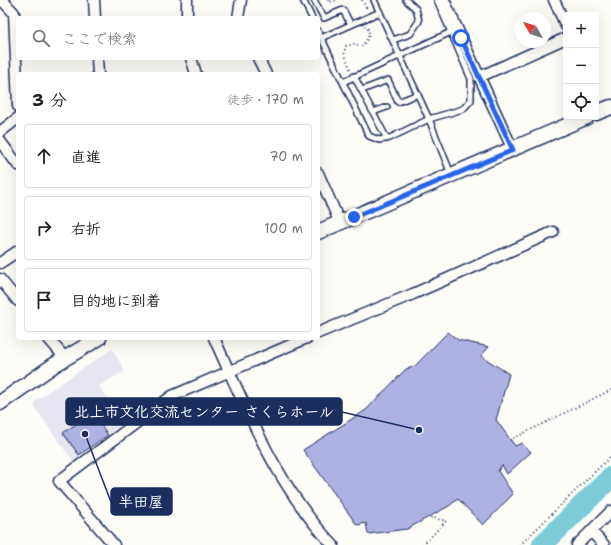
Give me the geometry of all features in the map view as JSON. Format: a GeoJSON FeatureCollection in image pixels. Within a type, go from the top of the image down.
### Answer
{"type":"FeatureCollection","features":[{"type":"Feature","properties":{"kind":"street"},"geometry":{"type":"LineString","coordinates":[[2,0],[14,13],[16,60]]}},
{"type":"Feature","properties":{"kind":"street"},"geometry":{"type":"LineString","coordinates":[[94,0],[95,16]]}},
{"type":"Feature","properties":{"kind":"street"},"geometry":{"type":"LineString","coordinates":[[187,0],[187,16]]}},
{"type":"Feature","properties":{"kind":"street"},"geometry":{"type":"LineString","coordinates":[[238,16],[241,0]]}},
{"type":"Feature","properties":{"kind":"street"},"geometry":{"type":"LineString","coordinates":[[444,0],[513,150]]}},
{"type":"Feature","properties":{"kind":"street"},"geometry":{"type":"LineString","coordinates":[[554,0],[563,20]]}},
{"type":"Feature","properties":{"kind":"street"},"geometry":{"type":"LineString","coordinates":[[479,77],[563,39]]}},
{"type":"Feature","properties":{"kind":"street"},"geometry":{"type":"LineString","coordinates":[[16,60],[17,72]]}},
{"type":"Feature","properties":{"kind":"street"},"geometry":{"type":"LineString","coordinates":[[97,60],[98,72]]}},
{"type":"Feature","properties":{"kind":"street"},"geometry":{"type":"LineString","coordinates":[[192,60],[195,72]]}},
{"type":"Feature","properties":{"kind":"street"},"geometry":{"type":"LineString","coordinates":[[259,60],[265,72]]}},
{"type":"Feature","properties":{"kind":"street"},"geometry":{"type":"LineString","coordinates":[[599,112],[611,107]]}},
{"type":"Feature","properties":{"kind":"street"},"geometry":{"type":"LineString","coordinates":[[0,132],[16,120]]}},
{"type":"Feature","properties":{"kind":"street"},"geometry":{"type":"LineString","coordinates":[[320,231],[580,120]]}},
{"type":"Feature","properties":{"kind":"street"},"geometry":{"type":"LineString","coordinates":[[0,141],[16,162]]}},
{"type":"Feature","properties":{"kind":"street"},"geometry":{"type":"LineString","coordinates":[[320,178],[340,223]]}},
{"type":"Feature","properties":{"kind":"street"},"geometry":{"type":"LineString","coordinates":[[320,332],[413,294],[554,232]]}},
{"type":"Feature","properties":{"kind":"street"},"geometry":{"type":"LineString","coordinates":[[0,264],[16,252]]}},
{"type":"Feature","properties":{"kind":"street"},"geometry":{"type":"LineString","coordinates":[[0,279],[16,299]]}},
{"type":"Feature","properties":{"kind":"street"},"geometry":{"type":"LineString","coordinates":[[50,340],[65,358]]}},
{"type":"Feature","properties":{"kind":"street"},"geometry":{"type":"LineString","coordinates":[[0,403],[65,358],[96,340]]}},
{"type":"Feature","properties":{"kind":"street"},"geometry":{"type":"LineString","coordinates":[[215,340],[262,443],[294,497],[333,545]]}},
{"type":"Feature","properties":{"kind":"street"},"geometry":{"type":"LineString","coordinates":[[114,545],[59,481],[172,396],[302,340]]}},
{"type":"Feature","properties":{"kind":"street"},"geometry":{"type":"LineString","coordinates":[[577,545],[611,511]]}},
{"type":"Feature","properties":{"kind":"street"},"geometry":{"type":"LineString","coordinates":[[591,531],[604,545]]}},
{"type":"Feature","properties":{"kind":"lane"},"geometry":{"type":"LineString","coordinates":[[303,0],[311,16]]}},
{"type":"Feature","properties":{"kind":"lane"},"geometry":{"type":"LineString","coordinates":[[314,0],[324,18],[343,10],[351,25]]}},
{"type":"Feature","properties":{"kind":"lane"},"geometry":{"type":"LineString","coordinates":[[374,0],[418,94],[452,175]]}},
{"type":"Feature","properties":{"kind":"lane"},"geometry":{"type":"LineString","coordinates":[[393,40],[410,34],[419,21],[416,9],[406,0]]}},
{"type":"Feature","properties":{"kind":"lane"},"geometry":{"type":"LineString","coordinates":[[320,34],[369,136],[379,140],[387,139],[429,119],[462,109],[471,100],[472,79],[437,0]]}},
{"type":"Feature","properties":{"kind":"lane"},"geometry":{"type":"LineString","coordinates":[[322,38],[380,12]]}},
{"type":"Feature","properties":{"kind":"lane"},"geometry":{"type":"LineString","coordinates":[[343,82],[451,32]]}},
{"type":"Feature","properties":{"kind":"lane"},"geometry":{"type":"LineString","coordinates":[[354,76],[387,139]]}},
{"type":"Feature","properties":{"kind":"lane"},"geometry":{"type":"LineString","coordinates":[[362,90],[388,80],[398,102],[418,94]]}},
{"type":"Feature","properties":{"kind":"lane"},"geometry":{"type":"LineString","coordinates":[[373,112],[387,106]]}},
{"type":"Feature","properties":{"kind":"path"},"geometry":{"type":"LineString","coordinates":[[328,0],[329,2],[338,0]]}},
{"type":"Feature","properties":{"kind":"path"},"geometry":{"type":"LineString","coordinates":[[354,76],[346,62],[344,52],[346,46],[354,44],[362,46],[368,38],[369,30],[361,21]]}},
{"type":"Feature","properties":{"kind":"path"},"geometry":{"type":"LineString","coordinates":[[510,440],[611,390]]}},
{"type":"Feature","properties":{"kind":"path"},"geometry":{"type":"LineString","coordinates":[[520,545],[611,456]]}},
{"type":"Feature","properties":{"kind":"path"},"geometry":{"type":"LineString","coordinates":[[423,545],[446,521],[430,517]]}},
{"type":"Feature","properties":{"kind":"shaded area"},"geometry":{"type":"Polygon","coordinates":[[[112,349],[125,371],[99,386],[125,422],[73,461],[35,408],[35,401],[112,349]]]}},
{"type":"Feature","properties":{"kind":"building"},"geometry":{"type":"Polygon","coordinates":[[[448,332],[458,340],[489,347],[481,356],[509,374],[496,420],[515,446],[522,443],[531,452],[507,474],[502,465],[498,471],[513,494],[483,525],[458,499],[449,506],[407,529],[368,534],[366,523],[357,525],[303,450],[366,410],[406,369],[414,367],[448,332]]]}},
{"type":"Feature","properties":{"kind":"building"},"geometry":{"type":"Polygon","coordinates":[[[92,413],[108,435],[79,455],[63,433],[92,413]]]}},
{"type":"Feature","properties":{"kind":"waterway"},"geometry":{"type":"LineString","coordinates":[[542,545],[611,477]]}},
{"type":"Feature","properties":{"kind":"place","name":"北上市文化交流センター さくらホール"},"geometry":{"type":"Point","coordinates":[419,430]}},
{"type":"Feature","properties":{"kind":"place","name":"半田屋"},"geometry":{"type":"Point","coordinates":[85,434]}},
{"type":"Feature","properties":{"kind":"route"},"geometry":{"type":"LineString","coordinates":[[354,217],[513,150],[461,38]]}}]}
